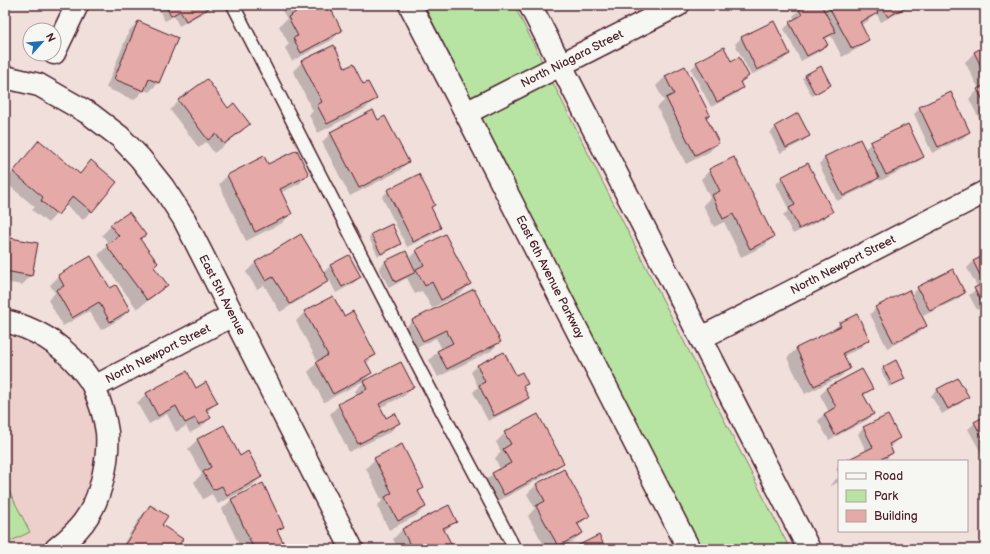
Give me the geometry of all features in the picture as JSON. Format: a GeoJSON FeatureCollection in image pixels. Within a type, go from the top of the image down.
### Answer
{"type":"FeatureCollection","features":[{"type":"Feature","properties":{"kind":"street"},"geometry":{"type":"LineString","coordinates":[[62,37],[77,5]]}},
{"type":"Feature","properties":{"kind":"street","name":"East 6th Avenue Parkway"},"geometry":{"type":"LineString","coordinates":[[410,5],[689,549]]}},
{"type":"Feature","properties":{"kind":"street"},"geometry":{"type":"LineString","coordinates":[[530,5],[809,549]]}},
{"type":"Feature","properties":{"kind":"street","name":"North Niagara Street"},"geometry":{"type":"LineString","coordinates":[[466,113],[678,5]]}},
{"type":"Feature","properties":{"kind":"street"},"geometry":{"type":"LineString","coordinates":[[39,85],[50,62]]}},
{"type":"Feature","properties":{"kind":"street","name":"East 5th Avenue"},"geometry":{"type":"LineString","coordinates":[[5,77],[39,85],[90,114],[120,137],[163,186],[184,220],[352,549]]}},
{"type":"Feature","properties":{"kind":"street","name":"North Newport Street"},"geometry":{"type":"LineString","coordinates":[[701,338],[985,192]]}},
{"type":"Feature","properties":{"kind":"street","name":"North Newport Street"},"geometry":{"type":"LineString","coordinates":[[56,549],[79,528],[90,513],[99,493],[104,473],[107,452],[107,432],[103,411],[94,387],[233,315]]}},
{"type":"Feature","properties":{"kind":"street"},"geometry":{"type":"LineString","coordinates":[[5,321],[19,324],[53,342],[69,355],[94,387]]}},
{"type":"Feature","properties":{"kind":"lane"},"geometry":{"type":"LineString","coordinates":[[233,5],[421,372],[515,549]]}},
{"type":"Feature","properties":{"kind":"shaded area"},"geometry":{"type":"Polygon","coordinates":[[[5,335],[30,344],[45,353],[59,364],[73,379],[83,394],[91,415],[94,433],[95,451],[92,470],[87,489],[79,507],[70,520],[57,533],[34,549],[5,549],[5,335]]]}},
{"type":"Feature","properties":{"kind":"green space"},"geometry":{"type":"Polygon","coordinates":[[[424,5],[514,5],[790,549],[700,549],[424,5]]]}},
{"type":"Feature","properties":{"kind":"green space"},"geometry":{"type":"Polygon","coordinates":[[[5,483],[30,532],[5,544],[5,483]]]}},
{"type":"Feature","properties":{"kind":"building"},"geometry":{"type":"Polygon","coordinates":[[[165,5],[214,5],[186,21],[180,11],[171,16],[165,5]]]}},
{"type":"Feature","properties":{"kind":"building"},"geometry":{"type":"Polygon","coordinates":[[[293,5],[329,5],[342,31],[301,53],[293,38],[298,36],[288,17],[296,12],[293,5]]]}},
{"type":"Feature","properties":{"kind":"building"},"geometry":{"type":"Polygon","coordinates":[[[807,5],[821,5],[836,32],[824,38],[828,45],[807,56],[789,22],[802,15],[799,9],[807,5]]]}},
{"type":"Feature","properties":{"kind":"building"},"geometry":{"type":"Polygon","coordinates":[[[828,5],[874,5],[878,13],[860,22],[869,40],[852,49],[828,5]]]}},
{"type":"Feature","properties":{"kind":"building"},"geometry":{"type":"Polygon","coordinates":[[[881,5],[909,5],[888,17],[881,5]]]}},
{"type":"Feature","properties":{"kind":"building"},"geometry":{"type":"Polygon","coordinates":[[[138,21],[178,38],[159,83],[149,79],[144,91],[114,79],[138,21]]]}},
{"type":"Feature","properties":{"kind":"building"},"geometry":{"type":"Polygon","coordinates":[[[774,21],[790,54],[757,70],[741,37],[774,21]]]}},
{"type":"Feature","properties":{"kind":"building"},"geometry":{"type":"Polygon","coordinates":[[[334,45],[345,68],[353,64],[363,84],[368,82],[377,99],[327,124],[317,105],[322,102],[301,61],[334,45]]]}},
{"type":"Feature","properties":{"kind":"building"},"geometry":{"type":"Polygon","coordinates":[[[985,46],[985,74],[974,52],[985,46]]]}},
{"type":"Feature","properties":{"kind":"building"},"geometry":{"type":"Polygon","coordinates":[[[724,47],[731,61],[739,57],[749,76],[740,82],[743,88],[717,102],[696,62],[724,47]]]}},
{"type":"Feature","properties":{"kind":"building"},"geometry":{"type":"Polygon","coordinates":[[[685,66],[710,115],[706,117],[719,143],[695,155],[666,98],[674,94],[665,76],[685,66]]]}},
{"type":"Feature","properties":{"kind":"building"},"geometry":{"type":"Polygon","coordinates":[[[821,66],[831,85],[815,94],[805,75],[821,66]]]}},
{"type":"Feature","properties":{"kind":"building"},"geometry":{"type":"Polygon","coordinates":[[[207,79],[228,108],[234,103],[250,124],[224,144],[216,134],[208,140],[178,100],[207,79]]]}},
{"type":"Feature","properties":{"kind":"building"},"geometry":{"type":"Polygon","coordinates":[[[985,85],[985,104],[977,89],[985,85]]]}},
{"type":"Feature","properties":{"kind":"building"},"geometry":{"type":"Polygon","coordinates":[[[951,92],[970,132],[938,147],[919,107],[951,92]]]}},
{"type":"Feature","properties":{"kind":"building"},"geometry":{"type":"Polygon","coordinates":[[[373,110],[378,120],[385,116],[409,162],[359,188],[330,132],[373,110]]]}},
{"type":"Feature","properties":{"kind":"building"},"geometry":{"type":"Polygon","coordinates":[[[798,113],[810,136],[786,148],[775,126],[798,113]]]}},
{"type":"Feature","properties":{"kind":"building"},"geometry":{"type":"Polygon","coordinates":[[[908,124],[924,157],[886,175],[870,142],[908,124]]]}},
{"type":"Feature","properties":{"kind":"building"},"geometry":{"type":"Polygon","coordinates":[[[860,139],[879,178],[843,196],[824,157],[860,139]]]}},
{"type":"Feature","properties":{"kind":"building"},"geometry":{"type":"Polygon","coordinates":[[[39,140],[80,174],[91,160],[117,182],[92,212],[73,196],[58,215],[41,201],[43,197],[13,172],[39,140]]]}},
{"type":"Feature","properties":{"kind":"building"},"geometry":{"type":"Polygon","coordinates":[[[297,150],[309,175],[280,189],[292,214],[255,232],[227,175],[264,156],[268,164],[297,150]]]}},
{"type":"Feature","properties":{"kind":"building"},"geometry":{"type":"Polygon","coordinates":[[[734,157],[774,237],[750,249],[733,214],[723,219],[712,195],[720,191],[709,169],[734,157]]]}},
{"type":"Feature","properties":{"kind":"building"},"geometry":{"type":"Polygon","coordinates":[[[808,163],[833,212],[799,229],[789,208],[795,205],[781,177],[808,163]]]}},
{"type":"Feature","properties":{"kind":"building"},"geometry":{"type":"Polygon","coordinates":[[[419,174],[435,205],[431,207],[441,228],[413,242],[387,190],[419,174]]]}},
{"type":"Feature","properties":{"kind":"building"},"geometry":{"type":"Polygon","coordinates":[[[129,212],[146,235],[140,239],[158,263],[154,267],[168,285],[147,300],[106,245],[119,236],[110,225],[129,212]]]}},
{"type":"Feature","properties":{"kind":"building"},"geometry":{"type":"Polygon","coordinates":[[[392,224],[401,244],[381,254],[371,234],[392,224]]]}},
{"type":"Feature","properties":{"kind":"building"},"geometry":{"type":"Polygon","coordinates":[[[301,234],[329,281],[290,304],[273,277],[266,281],[255,262],[301,234]]]}},
{"type":"Feature","properties":{"kind":"building"},"geometry":{"type":"Polygon","coordinates":[[[445,234],[471,284],[441,300],[432,282],[425,286],[416,269],[424,265],[416,250],[445,234]]]}},
{"type":"Feature","properties":{"kind":"building"},"geometry":{"type":"Polygon","coordinates":[[[5,237],[38,243],[32,276],[5,271],[5,237]]]}},
{"type":"Feature","properties":{"kind":"building"},"geometry":{"type":"Polygon","coordinates":[[[406,251],[416,272],[395,282],[385,261],[406,251]]]}},
{"type":"Feature","properties":{"kind":"building"},"geometry":{"type":"Polygon","coordinates":[[[349,255],[361,277],[342,287],[330,265],[349,255]]]}},
{"type":"Feature","properties":{"kind":"building"},"geometry":{"type":"Polygon","coordinates":[[[985,255],[985,304],[983,305],[974,288],[984,283],[973,261],[985,255]]]}},
{"type":"Feature","properties":{"kind":"building"},"geometry":{"type":"Polygon","coordinates":[[[91,256],[110,288],[116,285],[130,310],[110,322],[99,302],[72,318],[56,290],[64,286],[58,275],[91,256]]]}},
{"type":"Feature","properties":{"kind":"building"},"geometry":{"type":"Polygon","coordinates":[[[953,269],[965,293],[930,311],[917,287],[953,269]]]}},
{"type":"Feature","properties":{"kind":"building"},"geometry":{"type":"Polygon","coordinates":[[[474,289],[501,342],[447,369],[437,351],[453,343],[446,330],[423,341],[412,320],[474,289]]]}},
{"type":"Feature","properties":{"kind":"building"},"geometry":{"type":"Polygon","coordinates":[[[909,290],[927,326],[894,343],[875,307],[909,290]]]}},
{"type":"Feature","properties":{"kind":"building"},"geometry":{"type":"Polygon","coordinates":[[[333,296],[344,316],[353,311],[376,355],[365,360],[372,373],[333,394],[316,362],[328,355],[304,311],[333,296]]]}},
{"type":"Feature","properties":{"kind":"building"},"geometry":{"type":"Polygon","coordinates":[[[857,314],[870,340],[843,353],[850,369],[814,386],[796,348],[841,326],[839,323],[857,314]]]}},
{"type":"Feature","properties":{"kind":"building"},"geometry":{"type":"Polygon","coordinates":[[[504,352],[516,375],[522,372],[528,384],[523,386],[529,398],[494,416],[479,385],[485,382],[477,365],[504,352]]]}},
{"type":"Feature","properties":{"kind":"building"},"geometry":{"type":"Polygon","coordinates":[[[896,360],[905,379],[892,385],[883,367],[896,360]]]}},
{"type":"Feature","properties":{"kind":"building"},"geometry":{"type":"Polygon","coordinates":[[[401,362],[414,387],[379,404],[386,418],[395,413],[400,423],[358,444],[338,404],[367,389],[363,381],[401,362]]]}},
{"type":"Feature","properties":{"kind":"building"},"geometry":{"type":"Polygon","coordinates":[[[862,369],[873,389],[863,394],[874,414],[835,435],[824,414],[836,407],[826,388],[862,369]]]}},
{"type":"Feature","properties":{"kind":"building"},"geometry":{"type":"Polygon","coordinates":[[[187,371],[196,388],[206,382],[218,403],[206,409],[211,418],[199,425],[195,418],[185,423],[176,406],[158,416],[146,393],[187,371]]]}},
{"type":"Feature","properties":{"kind":"building"},"geometry":{"type":"Polygon","coordinates":[[[958,378],[969,397],[948,409],[937,389],[958,378]]]}},
{"type":"Feature","properties":{"kind":"building"},"geometry":{"type":"Polygon","coordinates":[[[538,414],[564,463],[504,495],[492,473],[511,463],[503,449],[511,444],[504,432],[538,414]]]}},
{"type":"Feature","properties":{"kind":"building"},"geometry":{"type":"Polygon","coordinates":[[[888,415],[900,438],[889,444],[893,453],[879,460],[847,460],[873,447],[863,427],[888,415]]]}},
{"type":"Feature","properties":{"kind":"building"},"geometry":{"type":"Polygon","coordinates":[[[985,416],[985,443],[974,422],[985,416]]]}},
{"type":"Feature","properties":{"kind":"building"},"geometry":{"type":"Polygon","coordinates":[[[224,425],[240,456],[248,451],[262,477],[227,496],[222,486],[213,490],[203,472],[211,467],[197,439],[224,425]]]}},
{"type":"Feature","properties":{"kind":"building"},"geometry":{"type":"Polygon","coordinates":[[[402,444],[424,488],[418,491],[426,507],[398,521],[385,497],[392,493],[374,458],[402,444]]]}},
{"type":"Feature","properties":{"kind":"building"},"geometry":{"type":"Polygon","coordinates":[[[564,469],[590,516],[577,523],[583,533],[558,546],[536,506],[545,501],[536,484],[564,469]]]}},
{"type":"Feature","properties":{"kind":"building"},"geometry":{"type":"Polygon","coordinates":[[[263,483],[284,527],[277,530],[286,548],[284,549],[254,549],[231,499],[263,483]]]}},
{"type":"Feature","properties":{"kind":"building"},"geometry":{"type":"Polygon","coordinates":[[[150,505],[168,516],[162,525],[183,539],[176,549],[122,549],[150,505]]]}},
{"type":"Feature","properties":{"kind":"building"},"geometry":{"type":"Polygon","coordinates":[[[449,505],[457,522],[443,528],[454,549],[412,549],[402,529],[449,505]]]}},
{"type":"Feature","properties":{"kind":"building"},"geometry":{"type":"Polygon","coordinates":[[[599,535],[606,549],[571,549],[599,535]]]}}]}
